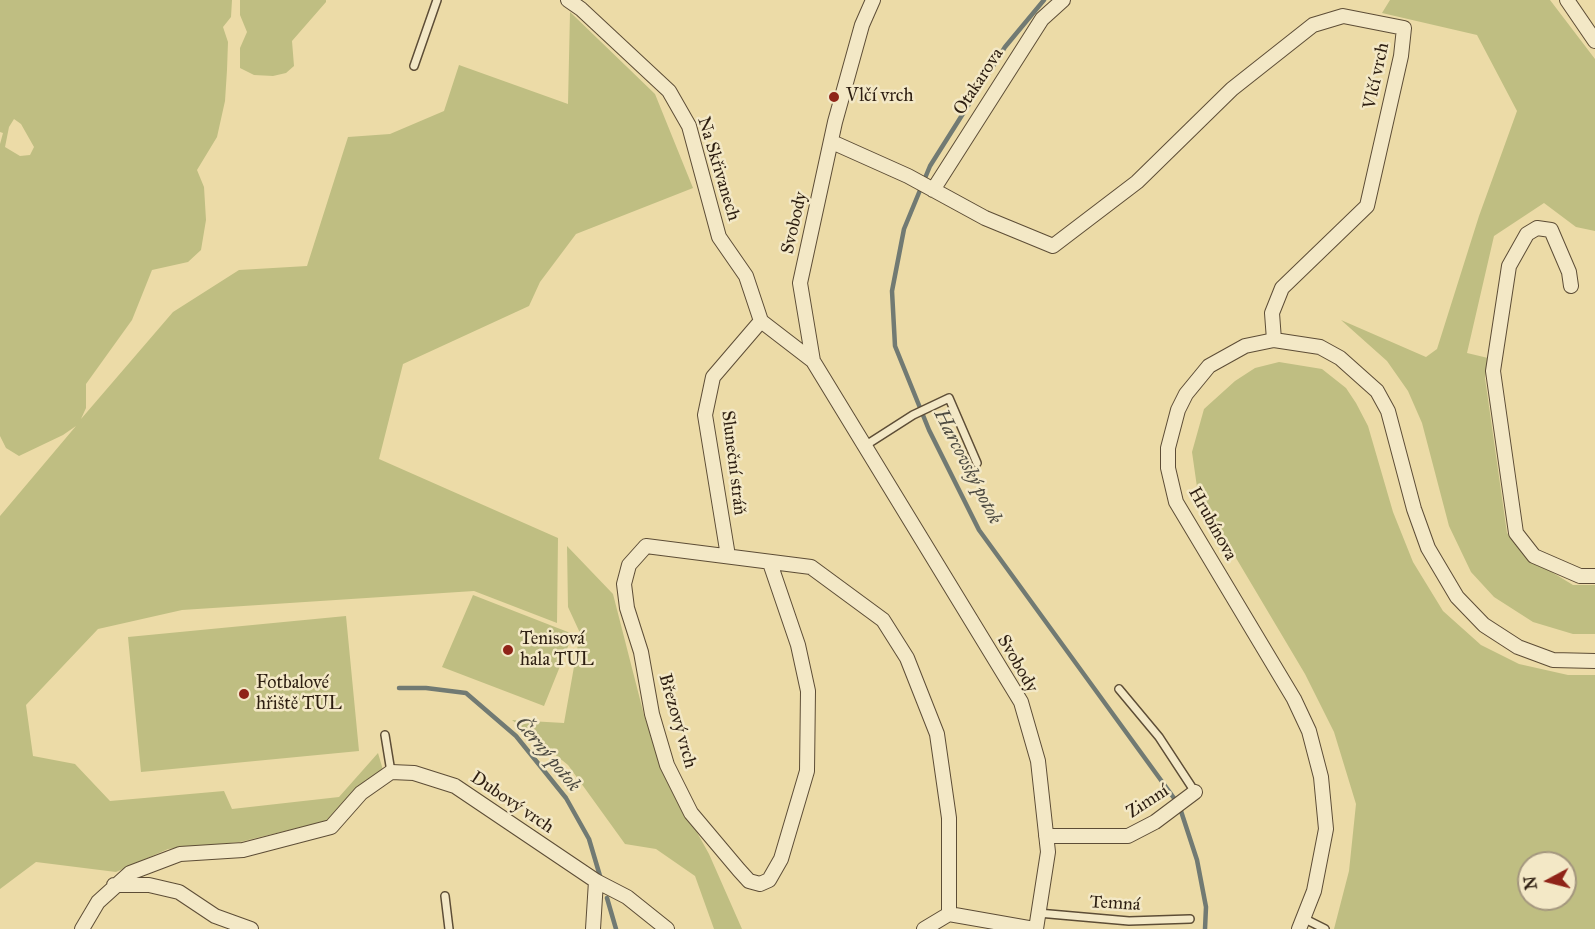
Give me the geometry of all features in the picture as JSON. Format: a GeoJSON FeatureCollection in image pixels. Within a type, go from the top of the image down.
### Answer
{"type":"FeatureCollection","features":[{"type":"Feature","properties":{"kind":"street","name":"Na Skřivanech"},"geometry":{"type":"LineString","coordinates":[[568,0],[581,9],[669,91],[689,126],[719,237],[746,276],[761,321]]}},
{"type":"Feature","properties":{"kind":"street","name":"Svobody"},"geometry":{"type":"LineString","coordinates":[[873,0],[862,25],[832,142],[800,283],[813,361],[938,557],[1020,702],[1038,762],[1048,852],[1035,929]]}},
{"type":"Feature","properties":{"kind":"street","name":"Otakarova"},"geometry":{"type":"LineString","coordinates":[[931,188],[1042,19],[1063,0]]}},
{"type":"Feature","properties":{"kind":"street"},"geometry":{"type":"LineString","coordinates":[[1567,0],[1595,41]]}},
{"type":"Feature","properties":{"kind":"street","name":"Vlčí vrch"},"geometry":{"type":"LineString","coordinates":[[832,142],[908,176],[985,218],[1053,246],[1137,182],[1232,89],[1313,25],[1343,16],[1404,28],[1401,56],[1367,206],[1282,288],[1272,313],[1274,340]]}},
{"type":"Feature","properties":{"kind":"street"},"geometry":{"type":"LineString","coordinates":[[1571,286],[1569,272],[1551,230],[1537,228],[1527,234],[1509,266],[1493,371],[1516,533],[1534,556],[1580,576],[1595,576]]}},
{"type":"Feature","properties":{"kind":"street"},"geometry":{"type":"LineString","coordinates":[[761,321],[813,361]]}},
{"type":"Feature","properties":{"kind":"street","name":"Sluneční stráň"},"geometry":{"type":"LineString","coordinates":[[728,556],[705,415],[713,376],[761,321]]}},
{"type":"Feature","properties":{"kind":"street","name":"Hrubínova"},"geometry":{"type":"LineString","coordinates":[[1302,924],[1322,860],[1326,829],[1322,777],[1309,731],[1294,699],[1176,502],[1168,468],[1168,448],[1178,410],[1198,376],[1233,351],[1256,342],[1274,340],[1320,347],[1358,371],[1377,391],[1391,421],[1414,508],[1428,548],[1446,581],[1468,610],[1484,625],[1518,647],[1553,660],[1595,662]]}},
{"type":"Feature","properties":{"kind":"street","name":"Březový vrch"},"geometry":{"type":"LineString","coordinates":[[770,563],[798,645],[808,691],[807,771],[781,859],[769,880],[760,884],[749,881],[739,870],[692,813],[667,765],[652,714],[641,652],[627,608],[624,585],[629,565],[646,546],[811,567],[884,620],[907,658],[937,734],[949,818],[949,914]]}},
{"type":"Feature","properties":{"kind":"street"},"geometry":{"type":"LineString","coordinates":[[82,929],[98,902],[114,885],[130,873],[180,854],[243,850],[331,827],[361,793],[391,772]]}},
{"type":"Feature","properties":{"kind":"street","name":"Dubový vrch"},"geometry":{"type":"LineString","coordinates":[[391,772],[414,773],[455,786],[596,881],[627,897],[667,929]]}},
{"type":"Feature","properties":{"kind":"street","name":"Zimní"},"geometry":{"type":"LineString","coordinates":[[1046,836],[1128,836],[1170,811],[1191,795]]}},
{"type":"Feature","properties":{"kind":"street"},"geometry":{"type":"LineString","coordinates":[[593,929],[596,881]]}},
{"type":"Feature","properties":{"kind":"street"},"geometry":{"type":"LineString","coordinates":[[114,885],[149,885],[179,892],[215,916],[248,928]]}},
{"type":"Feature","properties":{"kind":"street"},"geometry":{"type":"LineString","coordinates":[[924,929],[949,914],[1035,929]]}},
{"type":"Feature","properties":{"kind":"lane"},"geometry":{"type":"LineString","coordinates":[[414,66],[437,0]]}},
{"type":"Feature","properties":{"kind":"lane"},"geometry":{"type":"LineString","coordinates":[[866,445],[913,415],[949,398],[977,463]]}},
{"type":"Feature","properties":{"kind":"lane"},"geometry":{"type":"LineString","coordinates":[[866,445],[878,444]]}},
{"type":"Feature","properties":{"kind":"lane"},"geometry":{"type":"LineString","coordinates":[[1119,689],[1159,737],[1191,795]]}},
{"type":"Feature","properties":{"kind":"lane"},"geometry":{"type":"LineString","coordinates":[[385,735],[391,772]]}},
{"type":"Feature","properties":{"kind":"lane"},"geometry":{"type":"LineString","coordinates":[[445,896],[448,929]]}},
{"type":"Feature","properties":{"kind":"lane","name":"Temná"},"geometry":{"type":"LineString","coordinates":[[1038,913],[1129,921],[1190,919]]}},
{"type":"Feature","properties":{"kind":"lane"},"geometry":{"type":"LineString","coordinates":[[1302,924],[1325,929]]}},
{"type":"Feature","properties":{"kind":"shaded area"},"geometry":{"type":"Polygon","coordinates":[[[0,0],[232,0],[231,17],[223,27],[228,42],[225,101],[217,137],[197,170],[204,187],[206,220],[201,250],[188,262],[152,270],[132,320],[86,384],[86,408],[81,419],[173,312],[239,270],[307,266],[348,137],[390,134],[444,111],[459,65],[568,104],[570,12],[655,94],[693,188],[576,234],[540,282],[529,306],[403,364],[379,459],[558,538],[557,623],[474,591],[182,610],[98,629],[26,705],[33,756],[75,764],[110,801],[224,791],[232,809],[339,797],[378,753],[383,770],[354,790],[326,821],[240,842],[168,849],[116,872],[36,862],[0,889],[0,516],[76,426],[63,435],[19,456],[6,448],[0,436],[0,144],[3,133],[0,132],[0,0]],[[14,119],[9,127],[5,147],[20,156],[30,155],[34,147],[21,124],[14,119]]]}},
{"type":"Feature","properties":{"kind":"shaded area"},"geometry":{"type":"Polygon","coordinates":[[[240,0],[326,0],[292,41],[294,66],[286,73],[273,76],[254,75],[240,68],[240,48],[247,32],[240,15],[240,0]]]}},
{"type":"Feature","properties":{"kind":"shaded area"},"geometry":{"type":"Polygon","coordinates":[[[1390,0],[1550,0],[1595,59],[1595,231],[1576,227],[1544,203],[1494,236],[1467,353],[1488,358],[1485,378],[1507,533],[1532,560],[1573,585],[1595,585],[1595,634],[1573,634],[1533,622],[1494,597],[1471,572],[1449,526],[1422,423],[1408,391],[1387,361],[1341,320],[1426,357],[1437,349],[1479,216],[1517,111],[1477,35],[1382,13],[1390,0]]]}},
{"type":"Feature","properties":{"kind":"shaded area"},"geometry":{"type":"Polygon","coordinates":[[[1279,362],[1322,369],[1346,388],[1368,426],[1393,512],[1413,562],[1443,611],[1481,645],[1519,664],[1568,675],[1595,675],[1595,929],[1334,929],[1349,871],[1356,804],[1334,732],[1305,674],[1198,494],[1192,452],[1204,409],[1235,381],[1255,368],[1279,362]]]}},
{"type":"Feature","properties":{"kind":"shaded area"},"geometry":{"type":"Polygon","coordinates":[[[567,546],[613,594],[644,715],[664,773],[709,854],[742,929],[714,929],[695,876],[656,849],[625,844],[568,765],[512,720],[564,723],[580,633],[568,607],[567,546]]]}},
{"type":"Feature","properties":{"kind":"shaded area","name":"Tenisová hala TUL"},"geometry":{"type":"Polygon","coordinates":[[[473,595],[573,634],[544,706],[442,667],[473,595]]]}},
{"type":"Feature","properties":{"kind":"shaded area","name":"Fotbalové hřiště TUL"},"geometry":{"type":"Polygon","coordinates":[[[346,616],[359,751],[141,772],[128,637],[346,616]]]}},
{"type":"Feature","properties":{"kind":"waterway","name":"Harcovský potok"},"geometry":{"type":"LineString","coordinates":[[1044,0],[1005,47],[930,166],[904,229],[892,291],[895,346],[929,430],[979,530],[1179,805],[1197,860],[1206,907],[1205,929]]}},
{"type":"Feature","properties":{"kind":"waterway","name":"Černý potok"},"geometry":{"type":"LineString","coordinates":[[399,688],[426,688],[466,693],[516,736],[566,798],[589,839],[600,876]]}},
{"type":"Feature","properties":{"kind":"waterway","name":"Černý potok"},"geometry":{"type":"LineString","coordinates":[[607,898],[616,929]]}},
{"type":"Feature","properties":{"kind":"place","name":"Vlčí vrch"},"geometry":{"type":"Point","coordinates":[834,97]}},
{"type":"Feature","properties":{"kind":"place","name":"Tenisová hala TUL"},"geometry":{"type":"Point","coordinates":[508,650]}},
{"type":"Feature","properties":{"kind":"place","name":"Fotbalové hřiště TUL"},"geometry":{"type":"Point","coordinates":[244,694]}}]}
